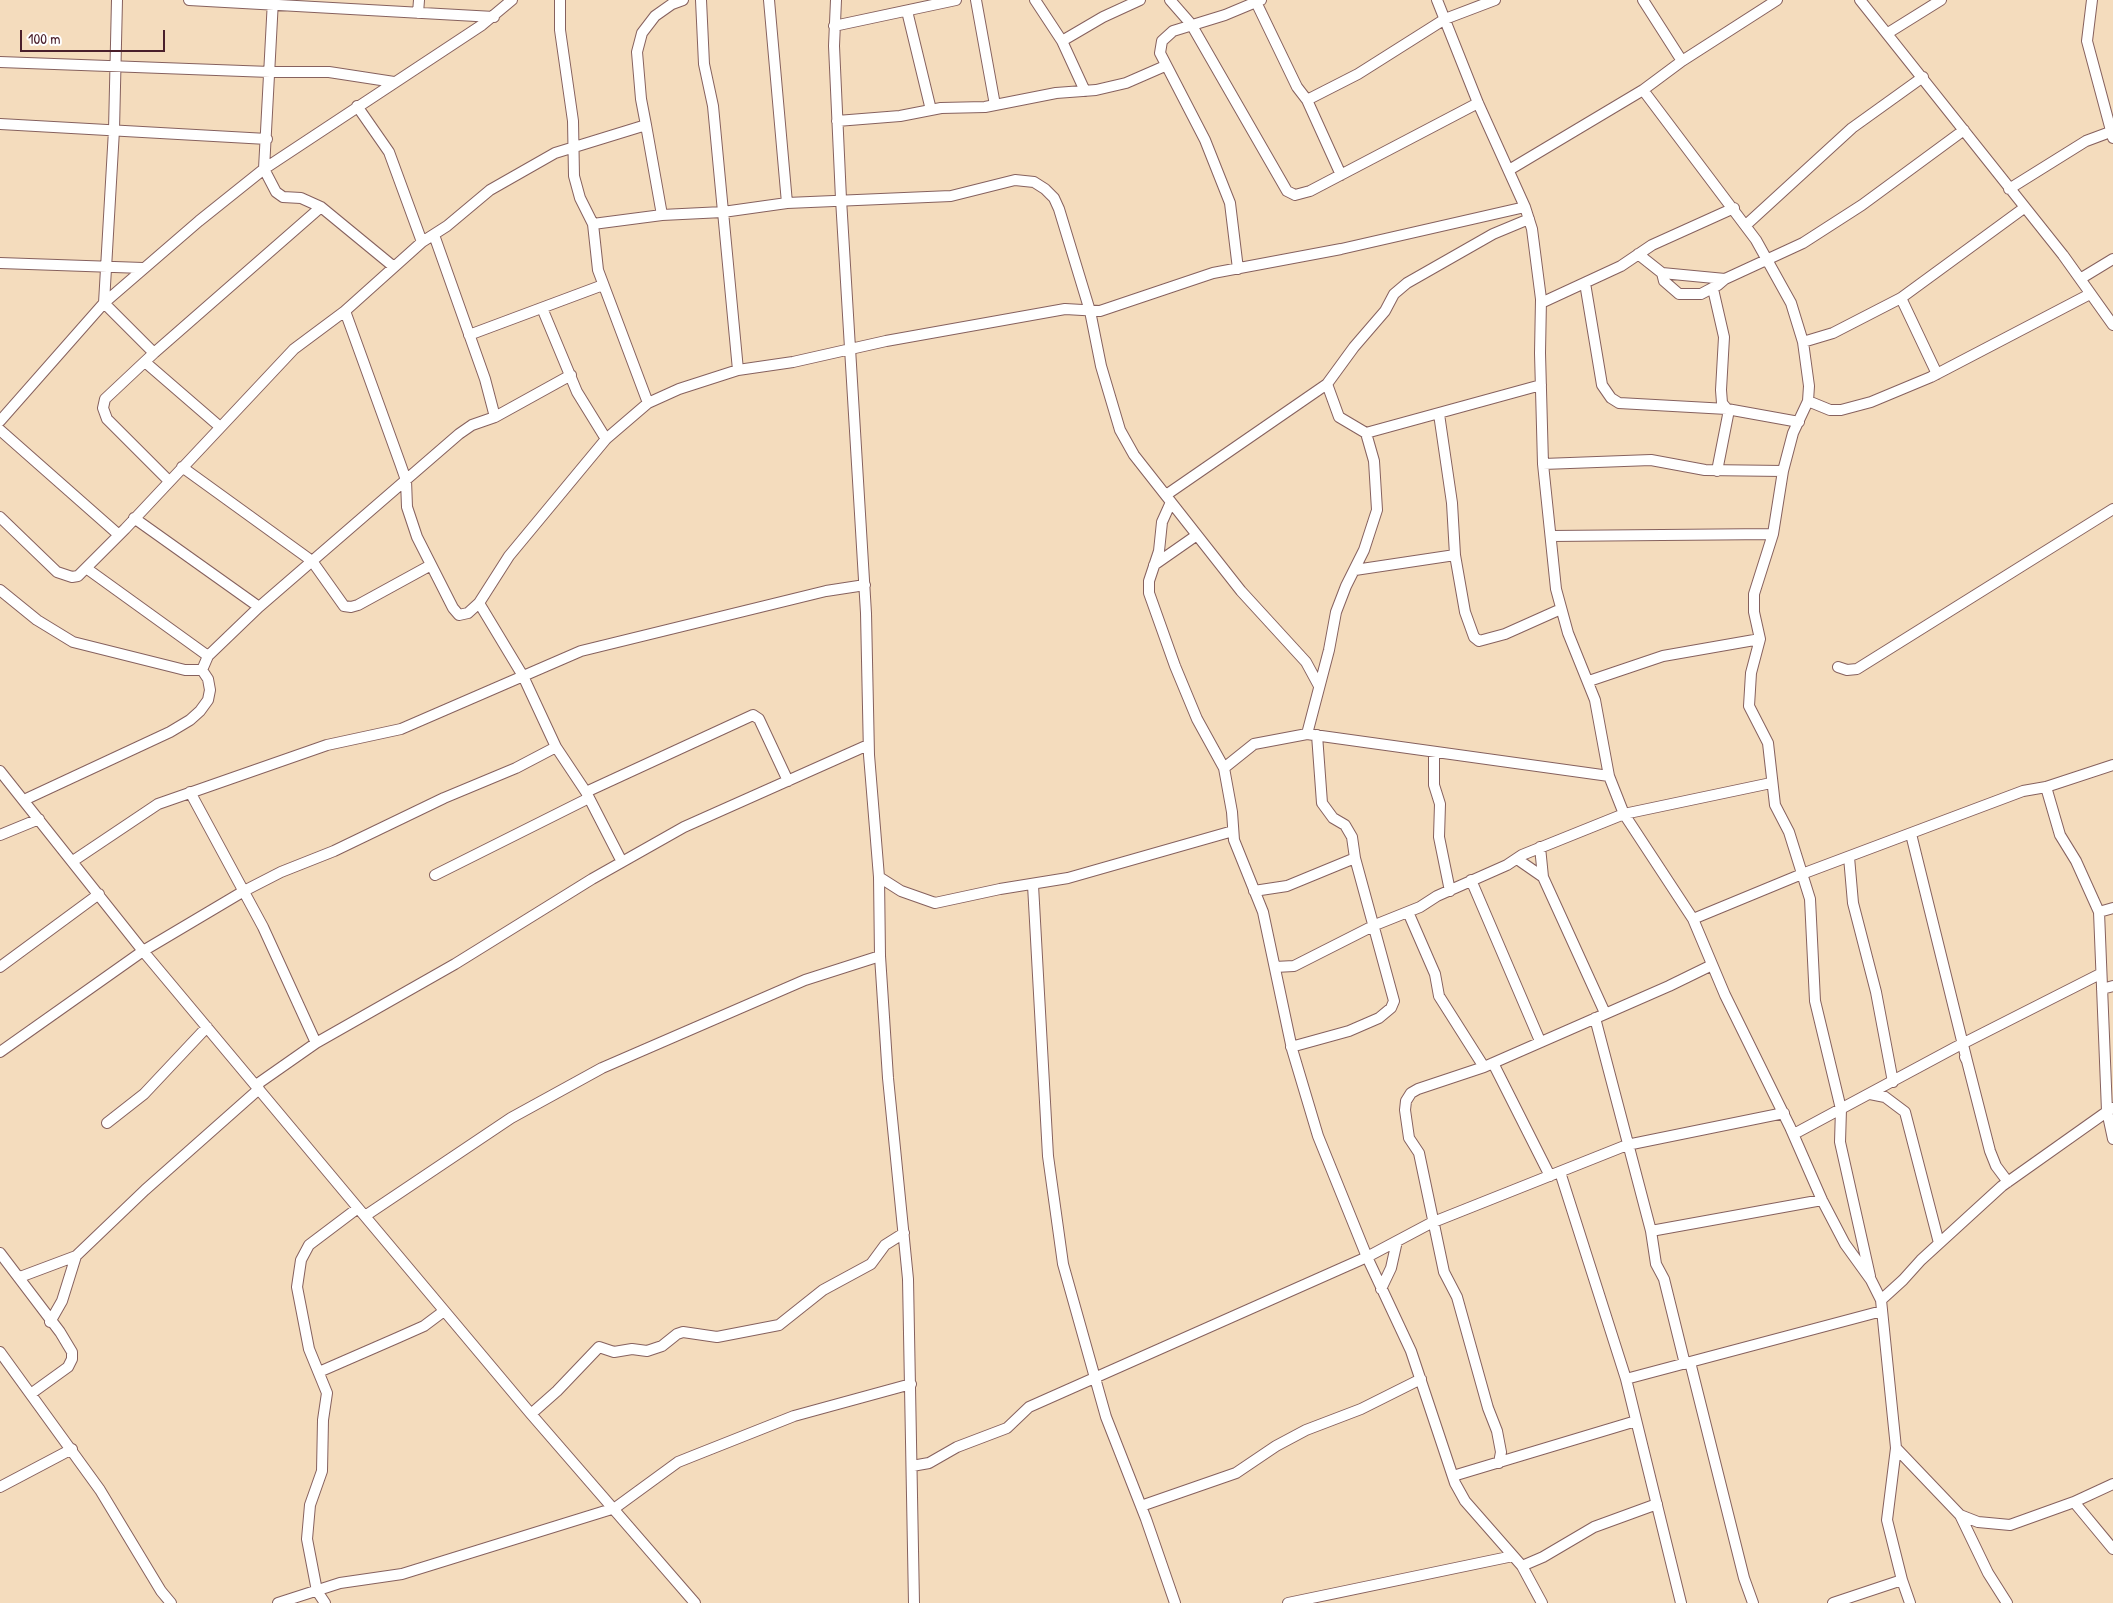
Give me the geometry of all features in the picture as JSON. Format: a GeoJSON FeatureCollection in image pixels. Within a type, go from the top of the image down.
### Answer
{"type":"FeatureCollection","features":[{"type":"Feature","properties":{"kind":"street"},"geometry":{"type":"LineString","coordinates":[[116,0],[114,130],[104,303],[154,353]]}},
{"type":"Feature","properties":{"kind":"street"},"geometry":{"type":"LineString","coordinates":[[189,0],[494,16]]}},
{"type":"Feature","properties":{"kind":"street"},"geometry":{"type":"LineString","coordinates":[[418,13],[419,0]]}},
{"type":"Feature","properties":{"kind":"street"},"geometry":{"type":"LineString","coordinates":[[0,421],[104,303],[143,268],[264,169],[494,16],[512,0]]}},
{"type":"Feature","properties":{"kind":"street"},"geometry":{"type":"LineString","coordinates":[[560,0],[560,30],[566,64],[575,148],[574,176],[580,198],[592,224],[594,251],[603,285],[648,403]]}},
{"type":"Feature","properties":{"kind":"street"},"geometry":{"type":"LineString","coordinates":[[662,215],[641,99],[637,52],[642,33],[655,16],[672,4],[683,0]]}},
{"type":"Feature","properties":{"kind":"street"},"geometry":{"type":"LineString","coordinates":[[701,0],[704,64],[713,106],[738,370]]}},
{"type":"Feature","properties":{"kind":"street"},"geometry":{"type":"LineString","coordinates":[[769,0],[787,203]]}},
{"type":"Feature","properties":{"kind":"street"},"geometry":{"type":"LineString","coordinates":[[836,0],[834,26],[840,199],[864,585],[868,746],[879,877],[880,956],[888,1078],[908,1280],[914,1603]]}},
{"type":"Feature","properties":{"kind":"street"},"geometry":{"type":"LineString","coordinates":[[834,26],[956,0]]}},
{"type":"Feature","properties":{"kind":"street"},"geometry":{"type":"LineString","coordinates":[[976,0],[995,105]]}},
{"type":"Feature","properties":{"kind":"street"},"geometry":{"type":"LineString","coordinates":[[1035,0],[1062,41],[1085,91]]}},
{"type":"Feature","properties":{"kind":"street"},"geometry":{"type":"LineString","coordinates":[[1062,41],[1103,17],[1140,0]]}},
{"type":"Feature","properties":{"kind":"street"},"geometry":{"type":"LineString","coordinates":[[1170,0],[1191,24],[1287,191],[1295,195],[1310,191],[1478,103]]}},
{"type":"Feature","properties":{"kind":"street"},"geometry":{"type":"LineString","coordinates":[[1438,0],[1478,103],[1526,207],[1529,220],[1537,258],[1541,303],[1541,385],[1544,464],[1556,590],[1568,633],[1595,700],[1609,776],[1624,814],[1693,919],[1712,965],[1794,1134],[1822,1200],[1845,1244],[1871,1280]]}},
{"type":"Feature","properties":{"kind":"street"},"geometry":{"type":"LineString","coordinates":[[1307,100],[1358,74],[1445,19],[1495,0]]}},
{"type":"Feature","properties":{"kind":"street"},"geometry":{"type":"LineString","coordinates":[[1643,0],[1682,61]]}},
{"type":"Feature","properties":{"kind":"street"},"geometry":{"type":"LineString","coordinates":[[1509,170],[1643,90],[1682,61],[1777,0]]}},
{"type":"Feature","properties":{"kind":"street"},"geometry":{"type":"LineString","coordinates":[[1860,0],[1923,77],[2080,279],[2113,325]]}},
{"type":"Feature","properties":{"kind":"street"},"geometry":{"type":"LineString","coordinates":[[1888,33],[1941,0]]}},
{"type":"Feature","properties":{"kind":"street"},"geometry":{"type":"LineString","coordinates":[[2009,189],[2086,141],[2112,133],[2087,41],[2092,0]]}},
{"type":"Feature","properties":{"kind":"street"},"geometry":{"type":"LineString","coordinates":[[1238,269],[1230,204],[1208,146],[1160,53],[1162,41],[1172,31],[1259,1],[1341,175]]}},
{"type":"Feature","properties":{"kind":"street"},"geometry":{"type":"LineString","coordinates":[[273,3],[264,169],[276,192],[283,197],[301,198],[321,207],[394,267]]}},
{"type":"Feature","properties":{"kind":"street"},"geometry":{"type":"LineString","coordinates":[[908,11],[931,110]]}},
{"type":"Feature","properties":{"kind":"street"},"geometry":{"type":"LineString","coordinates":[[0,62],[270,72],[329,72],[394,82]]}},
{"type":"Feature","properties":{"kind":"street"},"geometry":{"type":"LineString","coordinates":[[837,121],[995,105],[1085,91],[1126,83],[1166,66]]}},
{"type":"Feature","properties":{"kind":"street"},"geometry":{"type":"LineString","coordinates":[[1746,226],[1852,128],[1923,77]]}},
{"type":"Feature","properties":{"kind":"street"},"geometry":{"type":"LineString","coordinates":[[1643,90],[1704,174],[1734,208],[1768,260],[1791,304],[1803,342],[1809,386],[1808,400],[1793,433],[1783,471],[1773,534],[1754,594],[1754,612],[1760,639],[1751,673],[1749,706],[1768,742],[1771,784],[1775,805],[1789,832],[1810,898],[1815,1000],[1841,1109],[1840,1142],[1871,1280],[1881,1306],[1896,1448],[1887,1520],[1902,1580],[1910,1603]]}},
{"type":"Feature","properties":{"kind":"street"},"geometry":{"type":"LineString","coordinates":[[357,106],[389,152],[422,242]]}},
{"type":"Feature","properties":{"kind":"street"},"geometry":{"type":"LineString","coordinates":[[0,124],[267,139]]}},
{"type":"Feature","properties":{"kind":"street"},"geometry":{"type":"LineString","coordinates":[[0,517],[57,572],[72,578],[86,568],[119,535],[219,426],[294,349],[345,311],[422,242],[434,235],[497,185],[555,153],[646,125]]}},
{"type":"Feature","properties":{"kind":"street"},"geometry":{"type":"LineString","coordinates":[[1662,273],[1664,281],[1679,294],[1701,294],[1713,289],[1725,279],[1803,243],[1862,205],[1964,130]]}},
{"type":"Feature","properties":{"kind":"street"},"geometry":{"type":"LineString","coordinates":[[592,224],[662,215],[723,212],[787,203],[840,199],[902,200],[950,196],[1015,180],[1034,182],[1054,198],[1059,209],[1090,311],[1101,366],[1120,430],[1134,455],[1241,591],[1306,662],[1319,686]]}},
{"type":"Feature","properties":{"kind":"street"},"geometry":{"type":"LineString","coordinates":[[169,481],[107,419],[103,408],[105,399],[154,353],[321,207]]}},
{"type":"Feature","properties":{"kind":"street"},"geometry":{"type":"LineString","coordinates":[[345,311],[406,480],[407,507],[417,537],[459,615],[468,613],[479,603],[509,556],[606,439],[648,403],[679,389],[738,370],[793,362],[850,348],[1065,309],[1100,311],[1213,273],[1526,207]]}},
{"type":"Feature","properties":{"kind":"street"},"geometry":{"type":"LineString","coordinates":[[1541,303],[1620,266],[1638,254],[1734,208]]}},
{"type":"Feature","properties":{"kind":"street"},"geometry":{"type":"LineString","coordinates":[[1803,342],[1833,333],[1901,298],[2024,208]]}},
{"type":"Feature","properties":{"kind":"street"},"geometry":{"type":"LineString","coordinates":[[1529,220],[1493,234],[1406,283],[1394,294],[1385,311],[1354,346],[1328,384],[1168,498],[1162,522],[1159,551],[1149,581],[1149,593],[1174,666],[1197,719],[1224,768],[1232,812],[1234,840],[1262,912],[1291,1047],[1326,1158],[1381,1289],[1411,1351],[1453,1476],[1465,1501],[1522,1566],[1542,1603]]}},
{"type":"Feature","properties":{"kind":"street"},"geometry":{"type":"LineString","coordinates":[[434,235],[495,417]]}},
{"type":"Feature","properties":{"kind":"street"},"geometry":{"type":"LineString","coordinates":[[1638,254],[1662,273],[1725,279]]}},
{"type":"Feature","properties":{"kind":"street"},"geometry":{"type":"LineString","coordinates":[[2080,279],[2113,259]]}},
{"type":"Feature","properties":{"kind":"street"},"geometry":{"type":"LineString","coordinates":[[0,263],[143,268]]}},
{"type":"Feature","properties":{"kind":"street"},"geometry":{"type":"LineString","coordinates":[[1585,283],[1602,385],[1611,398],[1619,403],[1727,408],[1799,422]]}},
{"type":"Feature","properties":{"kind":"street"},"geometry":{"type":"LineString","coordinates":[[469,335],[603,285]]}},
{"type":"Feature","properties":{"kind":"street"},"geometry":{"type":"LineString","coordinates":[[1713,289],[1724,337],[1720,390],[1722,403],[1727,408]]}},
{"type":"Feature","properties":{"kind":"street"},"geometry":{"type":"LineString","coordinates":[[1808,400],[1830,410],[1842,410],[1872,402],[1937,374],[2090,294]]}},
{"type":"Feature","properties":{"kind":"street"},"geometry":{"type":"LineString","coordinates":[[1901,298],[1937,374]]}},
{"type":"Feature","properties":{"kind":"street"},"geometry":{"type":"LineString","coordinates":[[542,308],[577,392],[606,439]]}},
{"type":"Feature","properties":{"kind":"street"},"geometry":{"type":"LineString","coordinates":[[145,362],[219,426]]}},
{"type":"Feature","properties":{"kind":"street"},"geometry":{"type":"LineString","coordinates":[[202,670],[208,656],[259,607],[459,434],[472,425],[495,417],[570,375]]}},
{"type":"Feature","properties":{"kind":"street"},"geometry":{"type":"LineString","coordinates":[[1291,1047],[1349,1030],[1380,1018],[1391,1008],[1394,998],[1355,858],[1350,831],[1327,811],[1322,803],[1312,735],[1319,686],[1329,650],[1336,612],[1369,538],[1377,510],[1374,461],[1366,433],[1339,417],[1328,384]]}},
{"type":"Feature","properties":{"kind":"street"},"geometry":{"type":"LineString","coordinates":[[1366,433],[1541,385]]}},
{"type":"Feature","properties":{"kind":"street"},"geometry":{"type":"LineString","coordinates":[[1717,471],[1727,408]]}},
{"type":"Feature","properties":{"kind":"street"},"geometry":{"type":"LineString","coordinates":[[1439,414],[1452,503],[1455,555],[1465,612],[1471,631],[1479,641],[1506,634],[1561,609]]}},
{"type":"Feature","properties":{"kind":"street"},"geometry":{"type":"LineString","coordinates":[[0,430],[119,535]]}},
{"type":"Feature","properties":{"kind":"street"},"geometry":{"type":"LineString","coordinates":[[1544,464],[1651,460],[1717,471],[1783,471]]}},
{"type":"Feature","properties":{"kind":"street"},"geometry":{"type":"LineString","coordinates":[[182,467],[312,561],[344,606],[351,607],[431,565]]}},
{"type":"Feature","properties":{"kind":"street"},"geometry":{"type":"LineString","coordinates":[[1838,667],[1847,670],[1857,669],[2113,509]]}},
{"type":"Feature","properties":{"kind":"street"},"geometry":{"type":"LineString","coordinates":[[134,518],[259,607]]}},
{"type":"Feature","properties":{"kind":"street"},"geometry":{"type":"LineString","coordinates":[[1551,536],[1773,534]]}},
{"type":"Feature","properties":{"kind":"street"},"geometry":{"type":"LineString","coordinates":[[1153,565],[1197,535]]}},
{"type":"Feature","properties":{"kind":"street"},"geometry":{"type":"LineString","coordinates":[[1355,570],[1455,555]]}},
{"type":"Feature","properties":{"kind":"street"},"geometry":{"type":"LineString","coordinates":[[86,568],[208,656]]}},
{"type":"Feature","properties":{"kind":"street"},"geometry":{"type":"LineString","coordinates":[[73,862],[158,804],[327,745],[401,728],[581,651],[614,642],[666,632],[826,591],[864,585]]}},
{"type":"Feature","properties":{"kind":"street"},"geometry":{"type":"LineString","coordinates":[[0,590],[37,620],[73,642],[185,670],[202,670]]}},
{"type":"Feature","properties":{"kind":"street"},"geometry":{"type":"LineString","coordinates":[[479,603],[523,676],[556,747],[587,795],[622,862]]}},
{"type":"Feature","properties":{"kind":"street"},"geometry":{"type":"LineString","coordinates":[[1588,681],[1663,656],[1760,639]]}},
{"type":"Feature","properties":{"kind":"street"},"geometry":{"type":"LineString","coordinates":[[24,800],[170,732],[190,720],[208,700],[210,690],[208,679],[202,670]]}},
{"type":"Feature","properties":{"kind":"street"},"geometry":{"type":"LineString","coordinates":[[435,875],[587,795],[753,715],[759,718],[788,781]]}},
{"type":"Feature","properties":{"kind":"street"},"geometry":{"type":"LineString","coordinates":[[1224,768],[1254,744],[1312,735],[1609,776]]}},
{"type":"Feature","properties":{"kind":"street"},"geometry":{"type":"LineString","coordinates":[[20,1277],[76,1256],[258,1087],[316,1043],[455,964],[684,826],[868,746]]}},
{"type":"Feature","properties":{"kind":"street"},"geometry":{"type":"LineString","coordinates":[[0,1052],[143,951],[244,891],[281,872],[334,851],[444,798],[516,768],[556,747]]}},
{"type":"Feature","properties":{"kind":"street"},"geometry":{"type":"LineString","coordinates":[[1434,752],[1434,785],[1440,804],[1439,837],[1450,890]]}},
{"type":"Feature","properties":{"kind":"street"},"geometry":{"type":"LineString","coordinates":[[1693,919],[1802,874],[2023,791],[2046,787],[2113,765]]}},
{"type":"Feature","properties":{"kind":"street"},"geometry":{"type":"LineString","coordinates":[[0,771],[143,951],[531,1414],[615,1508],[695,1603]]}},
{"type":"Feature","properties":{"kind":"street"},"geometry":{"type":"LineString","coordinates":[[1275,968],[1294,966],[1375,925],[1408,912],[1540,847],[1624,814],[1771,784]]}},
{"type":"Feature","properties":{"kind":"street"},"geometry":{"type":"LineString","coordinates":[[2046,787],[2060,835],[2076,861],[2099,912],[2100,974],[2113,1139]]}},
{"type":"Feature","properties":{"kind":"street"},"geometry":{"type":"LineString","coordinates":[[190,792],[267,936],[316,1043]]}},
{"type":"Feature","properties":{"kind":"street"},"geometry":{"type":"LineString","coordinates":[[0,835],[39,819]]}},
{"type":"Feature","properties":{"kind":"street"},"geometry":{"type":"LineString","coordinates":[[879,877],[901,891],[935,903],[1000,888],[1033,885],[1068,878],[1233,831]]}},
{"type":"Feature","properties":{"kind":"street"},"geometry":{"type":"LineString","coordinates":[[1911,834],[1960,1045],[1968,1061],[1990,1151],[1996,1166],[2008,1182]]}},
{"type":"Feature","properties":{"kind":"street"},"geometry":{"type":"LineString","coordinates":[[1540,847],[1543,877],[1605,1012]]}},
{"type":"Feature","properties":{"kind":"street"},"geometry":{"type":"LineString","coordinates":[[1849,856],[1853,903],[1876,992],[1893,1082]]}},
{"type":"Feature","properties":{"kind":"street"},"geometry":{"type":"LineString","coordinates":[[1254,891],[1287,886],[1355,858]]}},
{"type":"Feature","properties":{"kind":"street"},"geometry":{"type":"LineString","coordinates":[[1516,859],[1543,877]]}},
{"type":"Feature","properties":{"kind":"street"},"geometry":{"type":"LineString","coordinates":[[1471,880],[1540,1040]]}},
{"type":"Feature","properties":{"kind":"street"},"geometry":{"type":"LineString","coordinates":[[1033,885],[1048,1156],[1062,1264],[1106,1417],[1141,1506],[1175,1603]]}},
{"type":"Feature","properties":{"kind":"street"},"geometry":{"type":"LineString","coordinates":[[0,967],[99,894]]}},
{"type":"Feature","properties":{"kind":"street"},"geometry":{"type":"LineString","coordinates":[[2099,912],[2113,908]]}},
{"type":"Feature","properties":{"kind":"street"},"geometry":{"type":"LineString","coordinates":[[1408,912],[1435,974],[1438,996],[1489,1065],[1555,1174],[1626,1379],[1682,1603]]}},
{"type":"Feature","properties":{"kind":"street"},"geometry":{"type":"LineString","coordinates":[[365,1216],[511,1118],[602,1068],[805,980],[880,956]]}},
{"type":"Feature","properties":{"kind":"street"},"geometry":{"type":"LineString","coordinates":[[1499,1463],[1501,1452],[1497,1431],[1488,1408],[1456,1297],[1444,1272],[1419,1153],[1409,1138],[1405,1110],[1406,1101],[1411,1093],[1418,1089],[1489,1065],[1540,1040],[1669,986],[1712,965]]}},
{"type":"Feature","properties":{"kind":"street"},"geometry":{"type":"LineString","coordinates":[[1794,1134],[1960,1045],[2100,974]]}},
{"type":"Feature","properties":{"kind":"street"},"geometry":{"type":"LineString","coordinates":[[2102,989],[2113,986]]}},
{"type":"Feature","properties":{"kind":"street"},"geometry":{"type":"LineString","coordinates":[[1595,1018],[1651,1231],[1656,1264],[1664,1279],[1744,1578],[1754,1603]]}},
{"type":"Feature","properties":{"kind":"street"},"geometry":{"type":"LineString","coordinates":[[107,1123],[144,1094],[207,1027]]}},
{"type":"Feature","properties":{"kind":"street"},"geometry":{"type":"LineString","coordinates":[[1870,1094],[1885,1097],[1905,1112],[1939,1243]]}},
{"type":"Feature","properties":{"kind":"street"},"geometry":{"type":"LineString","coordinates":[[1626,1379],[1688,1363],[1881,1306],[1939,1243],[2008,1182],[2110,1109]]}},
{"type":"Feature","properties":{"kind":"street"},"geometry":{"type":"LineString","coordinates":[[912,1466],[929,1463],[957,1447],[1007,1428],[1029,1408],[1367,1257],[1434,1222],[1627,1145],[1784,1113]]}},
{"type":"Feature","properties":{"kind":"street"},"geometry":{"type":"LineString","coordinates":[[1651,1231],[1822,1200]]}},
{"type":"Feature","properties":{"kind":"street"},"geometry":{"type":"LineString","coordinates":[[325,1603],[317,1591],[307,1539],[310,1504],[322,1471],[323,1420],[327,1393],[304,1328],[297,1287],[301,1260],[309,1245],[358,1208]]}},
{"type":"Feature","properties":{"kind":"street"},"geometry":{"type":"LineString","coordinates":[[531,1414],[557,1391],[599,1347],[614,1352],[632,1349],[646,1351],[662,1346],[683,1332],[717,1337],[779,1325],[823,1290],[871,1264],[886,1245],[904,1233]]}},
{"type":"Feature","properties":{"kind":"street"},"geometry":{"type":"LineString","coordinates":[[1381,1289],[1391,1268],[1397,1241]]}},
{"type":"Feature","properties":{"kind":"street"},"geometry":{"type":"LineString","coordinates":[[0,1253],[20,1277],[50,1322],[69,1346],[72,1359],[68,1367],[32,1393]]}},
{"type":"Feature","properties":{"kind":"street"},"geometry":{"type":"LineString","coordinates":[[50,1322],[62,1301],[76,1256]]}},
{"type":"Feature","properties":{"kind":"street"},"geometry":{"type":"LineString","coordinates":[[319,1372],[424,1326],[444,1311]]}},
{"type":"Feature","properties":{"kind":"street"},"geometry":{"type":"LineString","coordinates":[[0,1352],[32,1393],[100,1490],[161,1591],[171,1603]]}},
{"type":"Feature","properties":{"kind":"street"},"geometry":{"type":"LineString","coordinates":[[1141,1506],[1236,1472],[1276,1446],[1306,1430],[1361,1409],[1421,1379]]}},
{"type":"Feature","properties":{"kind":"street"},"geometry":{"type":"LineString","coordinates":[[278,1603],[340,1584],[402,1574],[615,1508],[678,1462],[794,1416],[911,1384]]}},
{"type":"Feature","properties":{"kind":"street"},"geometry":{"type":"LineString","coordinates":[[1453,1476],[1636,1421]]}},
{"type":"Feature","properties":{"kind":"street"},"geometry":{"type":"LineString","coordinates":[[1896,1448],[1960,1515],[1988,1573],[2007,1603]]}},
{"type":"Feature","properties":{"kind":"street"},"geometry":{"type":"LineString","coordinates":[[0,1487],[72,1449]]}},
{"type":"Feature","properties":{"kind":"street"},"geometry":{"type":"LineString","coordinates":[[1960,1515],[1978,1522],[2010,1525],[2074,1502],[2113,1484]]}},
{"type":"Feature","properties":{"kind":"street"},"geometry":{"type":"LineString","coordinates":[[2074,1502],[2113,1549]]}},
{"type":"Feature","properties":{"kind":"street"},"geometry":{"type":"LineString","coordinates":[[1522,1566],[1543,1557],[1594,1527],[1657,1504]]}},
{"type":"Feature","properties":{"kind":"street"},"geometry":{"type":"LineString","coordinates":[[1288,1603],[1514,1556]]}},
{"type":"Feature","properties":{"kind":"street"},"geometry":{"type":"LineString","coordinates":[[1833,1603],[1902,1580]]}}]}
